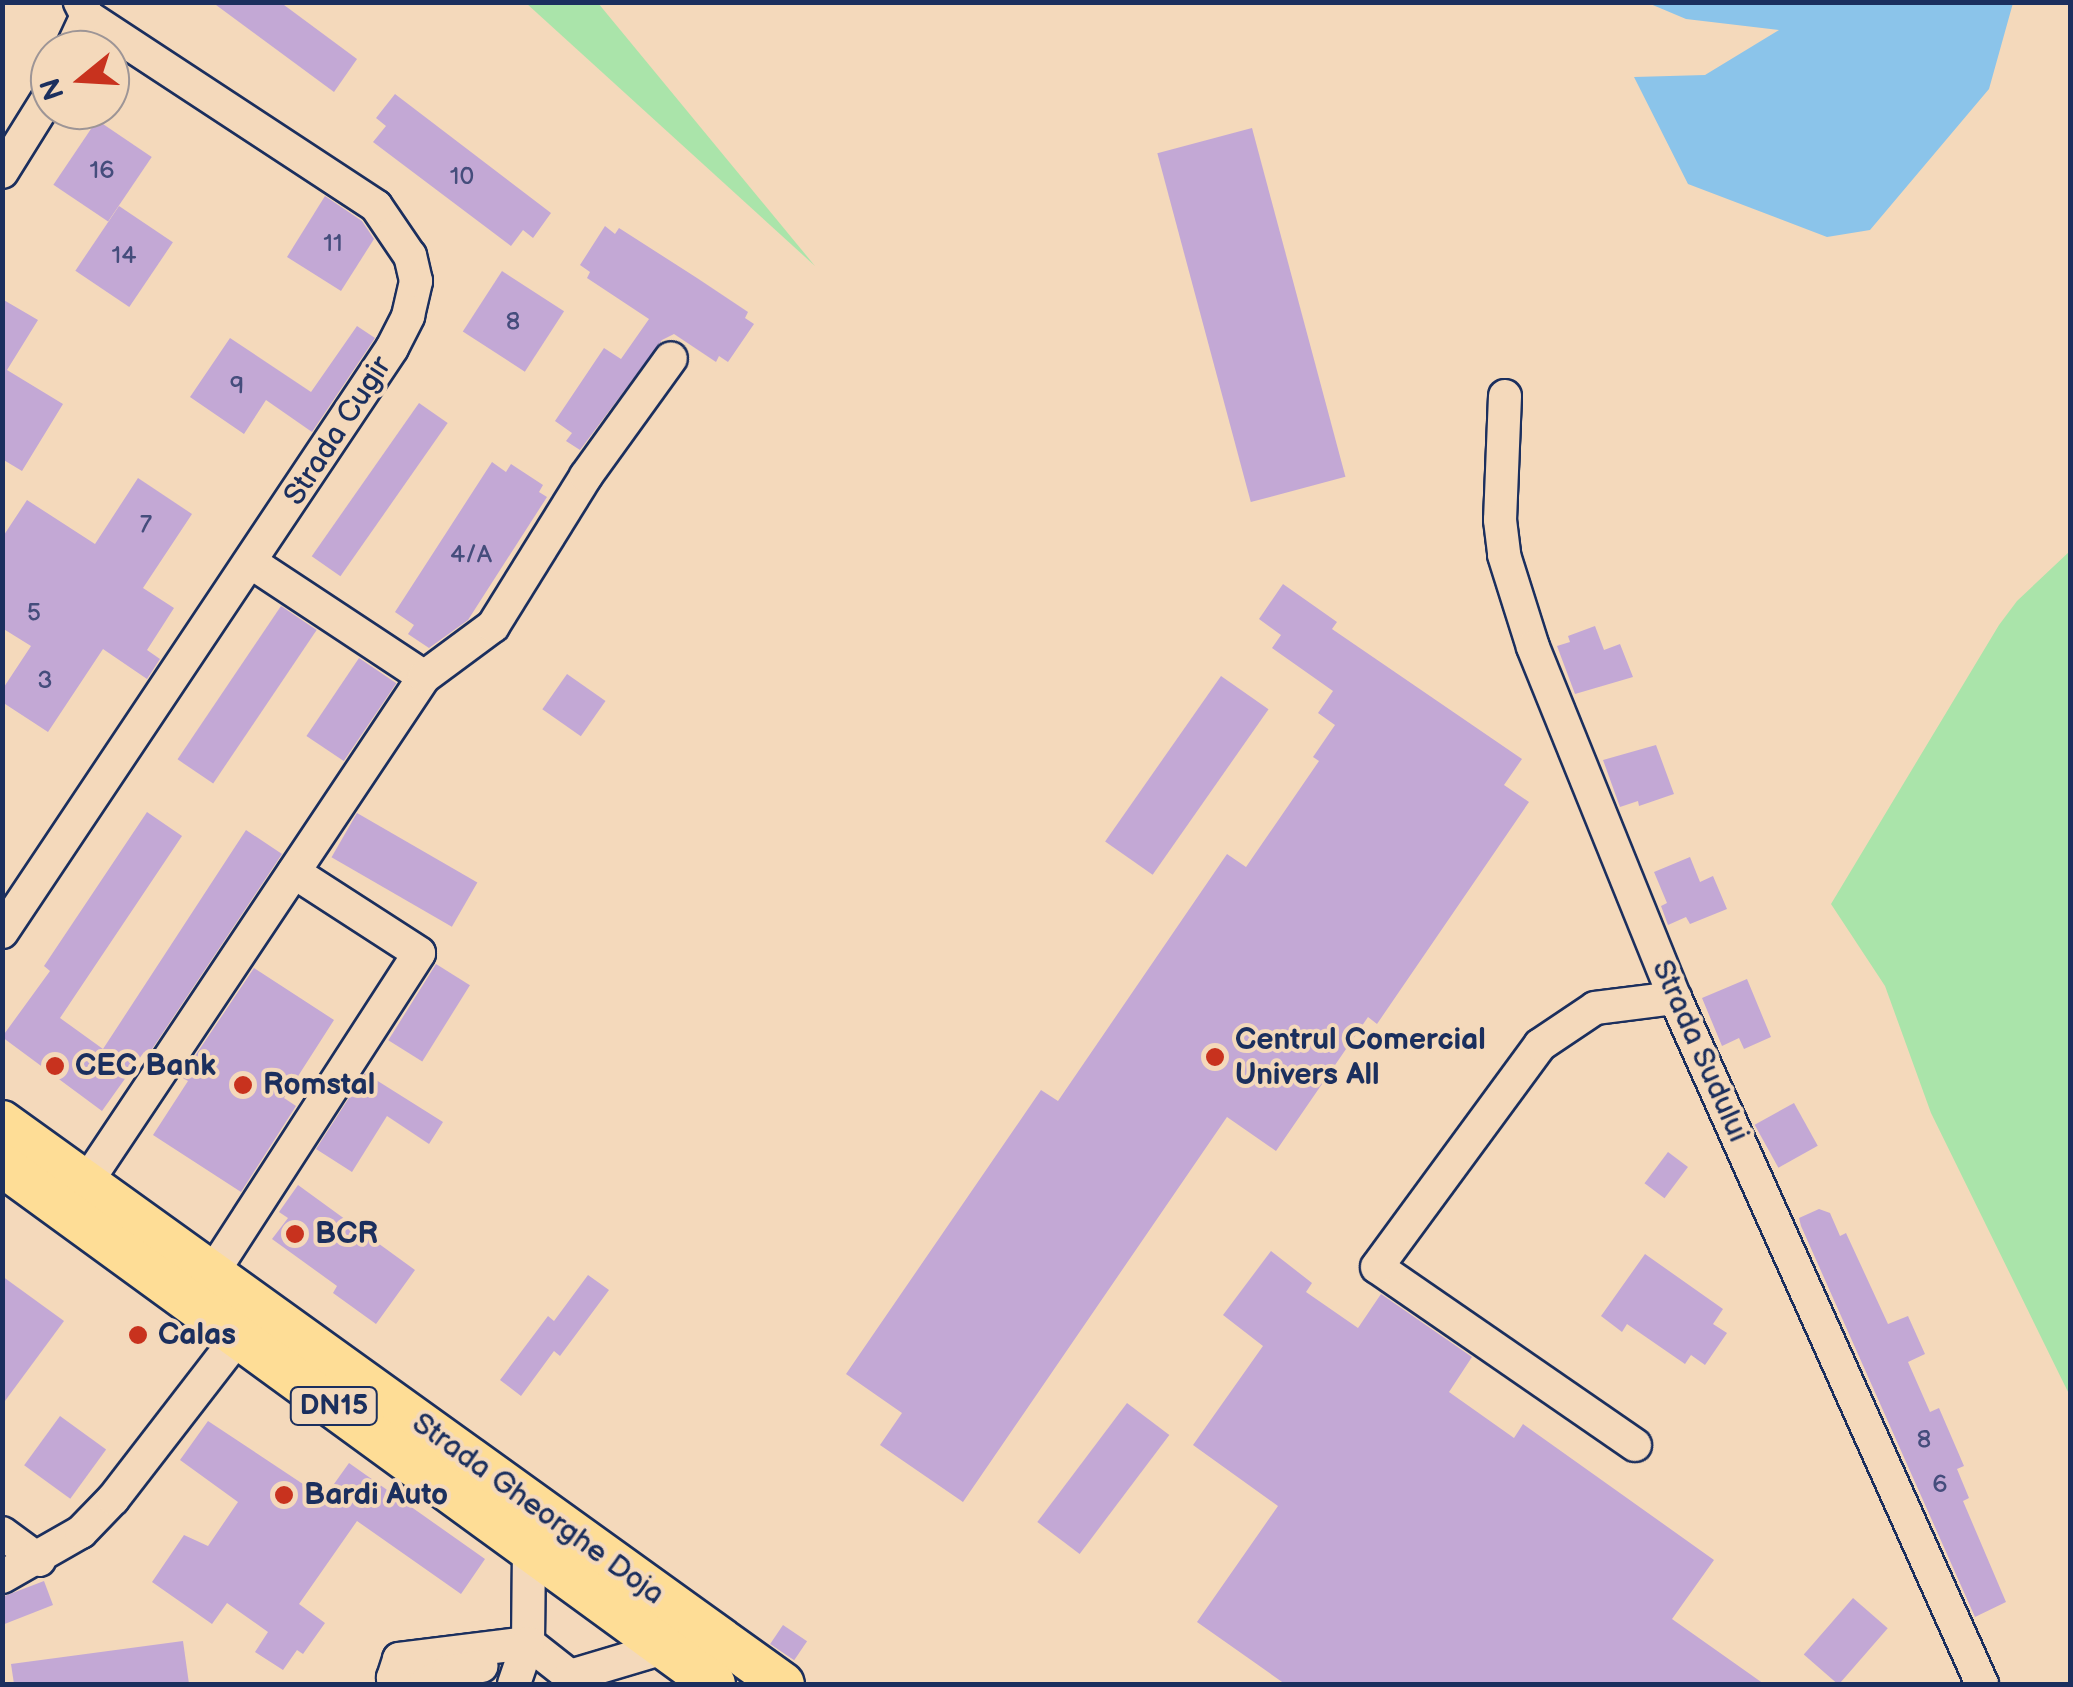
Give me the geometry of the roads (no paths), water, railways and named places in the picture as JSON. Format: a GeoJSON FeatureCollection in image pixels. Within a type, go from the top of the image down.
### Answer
{"type":"FeatureCollection","features":[{"type":"Feature","properties":{"kind":"main road","name":"Strada Gheorghe Doja"},"geometry":{"type":"LineString","coordinates":[[2,1122],[211,1276],[784,1684]]}},
{"type":"Feature","properties":{"kind":"main road","name":"Strada Gheorghe Doja"},"geometry":{"type":"LineString","coordinates":[[2,1165],[714,1684]]}},
{"type":"Feature","properties":{"kind":"street","name":"Strada Cugir"},"geometry":{"type":"LineString","coordinates":[[2,932],[252,564],[392,348],[408,316],[416,280],[410,256],[376,206],[83,9]]}},
{"type":"Feature","properties":{"kind":"street"},"geometry":{"type":"LineString","coordinates":[[2,172],[30,127]]}},
{"type":"Feature","properties":{"kind":"street"},"geometry":{"type":"LineString","coordinates":[[86,1184],[424,677],[493,626],[586,476],[671,358]]}},
{"type":"Feature","properties":{"kind":"street","name":"Strada Sudului"},"geometry":{"type":"LineString","coordinates":[[1505,396],[1500,520],[1517,602],[1675,998],[1982,1684]]}},
{"type":"Feature","properties":{"kind":"street"},"geometry":{"type":"LineString","coordinates":[[252,564],[424,677]]}},
{"type":"Feature","properties":{"kind":"street"},"geometry":{"type":"LineString","coordinates":[[211,1276],[418,953],[294,872]]}},
{"type":"Feature","properties":{"kind":"street"},"geometry":{"type":"LineString","coordinates":[[1635,1445],[1377,1267],[1540,1045],[1562,1026],[1595,1008],[1675,998]]}},
{"type":"Feature","properties":{"kind":"street"},"geometry":{"type":"LineString","coordinates":[[2,1577],[40,1560],[82,1532],[113,1499],[238,1337]]}},
{"type":"Feature","properties":{"kind":"street"},"geometry":{"type":"LineString","coordinates":[[2,1533],[40,1560]]}},
{"type":"Feature","properties":{"kind":"street"},"geometry":{"type":"LineString","coordinates":[[521,1662],[530,1548]]}},
{"type":"Feature","properties":{"kind":"street"},"geometry":{"type":"LineString","coordinates":[[402,1684],[392,1678],[400,1659],[521,1662],[565,1680],[664,1648]]}},
{"type":"Feature","properties":{"kind":"street"},"geometry":{"type":"LineString","coordinates":[[424,1684],[448,1672],[521,1662]]}},
{"type":"Feature","properties":{"kind":"water"},"geometry":{"type":"Polygon","coordinates":[[[1648,3],[2013,3],[1989,89],[1870,230],[1827,237],[1688,184],[1634,77],[1705,75],[1779,30],[1686,19],[1648,3]]]}},
{"type":"Feature","properties":{"kind":"place","name":"Centrul Comercial Univers All"},"geometry":{"type":"Point","coordinates":[1215,1057]}},
{"type":"Feature","properties":{"kind":"place","name":"CEC Bank"},"geometry":{"type":"Point","coordinates":[55,1066]}},
{"type":"Feature","properties":{"kind":"place","name":"Romstal"},"geometry":{"type":"Point","coordinates":[243,1085]}},
{"type":"Feature","properties":{"kind":"place","name":"BCR"},"geometry":{"type":"Point","coordinates":[295,1234]}},
{"type":"Feature","properties":{"kind":"place","name":"Calas"},"geometry":{"type":"Point","coordinates":[138,1335]}},
{"type":"Feature","properties":{"kind":"place","name":"Bardi Auto"},"geometry":{"type":"Point","coordinates":[284,1495]}}]}
